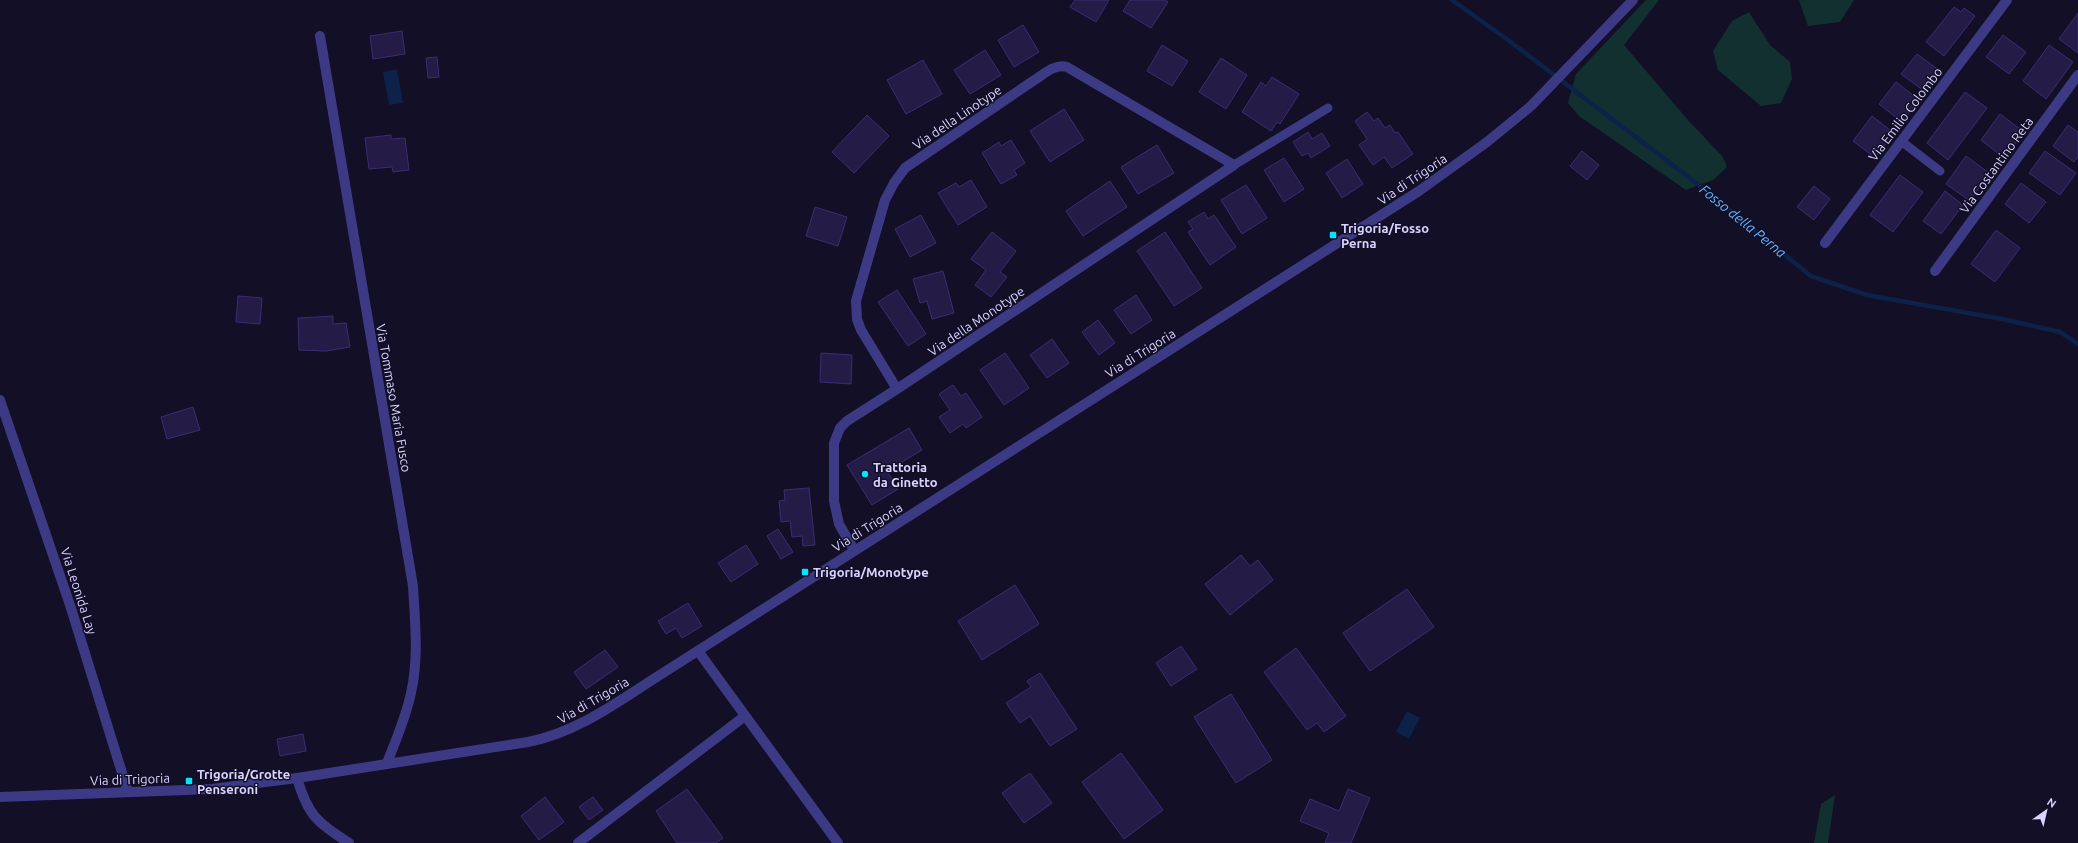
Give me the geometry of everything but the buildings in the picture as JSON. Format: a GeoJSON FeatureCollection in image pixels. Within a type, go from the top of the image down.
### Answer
{"type":"FeatureCollection","features":[{"type":"Feature","properties":{"kind":"street","name":"Via di Trigoria"},"geometry":{"type":"LineString","coordinates":[[0,797],[212,789],[297,778],[387,762],[528,742],[561,734],[589,720],[1419,191],[1487,142],[1531,106],[1633,0]]}},
{"type":"Feature","properties":{"kind":"street","name":"Via Emilio Colombo"},"geometry":{"type":"LineString","coordinates":[[1825,243],[2006,0]]}},
{"type":"Feature","properties":{"kind":"street","name":"Via Tommaso Maria Fusco"},"geometry":{"type":"LineString","coordinates":[[320,36],[413,586],[416,645],[413,681],[406,713],[387,762]]}},
{"type":"Feature","properties":{"kind":"street","name":"Via della Linotype"},"geometry":{"type":"LineString","coordinates":[[897,389],[861,330],[856,314],[857,295],[885,200],[894,183],[905,168],[1033,81],[1054,68],[1060,66],[1067,67],[1234,165]]}},
{"type":"Feature","properties":{"kind":"street","name":"Via Costantino Reta"},"geometry":{"type":"LineString","coordinates":[[1936,271],[2078,75]]}},
{"type":"Feature","properties":{"kind":"street","name":"Via della Monotype"},"geometry":{"type":"LineString","coordinates":[[854,550],[836,513],[834,501],[835,440],[840,428],[845,423],[1234,165]]}},
{"type":"Feature","properties":{"kind":"street","name":"Via Leonida Lay"},"geometry":{"type":"LineString","coordinates":[[0,400],[70,605],[128,792]]}},
{"type":"Feature","properties":{"kind":"street"},"geometry":{"type":"LineString","coordinates":[[698,651],[838,843]]}},
{"type":"Feature","properties":{"kind":"street"},"geometry":{"type":"LineString","coordinates":[[578,843],[745,716]]}},
{"type":"Feature","properties":{"kind":"street"},"geometry":{"type":"LineString","coordinates":[[297,778],[304,802],[311,813],[322,825],[349,843]]}},
{"type":"Feature","properties":{"kind":"lane"},"geometry":{"type":"LineString","coordinates":[[1234,165],[1328,108]]}},
{"type":"Feature","properties":{"kind":"lane"},"geometry":{"type":"LineString","coordinates":[[1901,141],[1940,171]]}},
{"type":"Feature","properties":{"kind":"green space"},"geometry":{"type":"Polygon","coordinates":[[[1646,0],[1659,0],[1624,45],[1687,119],[1723,157],[1727,167],[1713,180],[1686,190],[1579,116],[1568,103],[1576,74],[1646,0]]]}},
{"type":"Feature","properties":{"kind":"green space"},"geometry":{"type":"Polygon","coordinates":[[[1799,0],[1854,0],[1840,22],[1808,26],[1799,0]]]}},
{"type":"Feature","properties":{"kind":"green space"},"geometry":{"type":"Polygon","coordinates":[[[1749,12],[1770,45],[1790,62],[1792,79],[1781,103],[1761,106],[1718,70],[1713,51],[1732,21],[1749,12]]]}},
{"type":"Feature","properties":{"kind":"green space"},"geometry":{"type":"Polygon","coordinates":[[[1835,795],[1828,843],[1814,843],[1821,804],[1835,795]]]}},
{"type":"Feature","properties":{"kind":"water"},"geometry":{"type":"Polygon","coordinates":[[[397,69],[403,103],[389,105],[383,72],[397,69]]]}},
{"type":"Feature","properties":{"kind":"water"},"geometry":{"type":"Polygon","coordinates":[[[1407,711],[1420,718],[1409,739],[1396,732],[1407,711]]]}},
{"type":"Feature","properties":{"kind":"waterway","name":"Fosso della Perna"},"geometry":{"type":"LineString","coordinates":[[1452,0],[1508,40],[1695,182],[1811,276],[1867,295],[2002,319],[2060,332],[2078,344]]}},
{"type":"Feature","properties":{"kind":"place","name":"Trigoria/Fosso Perna"},"geometry":{"type":"Point","coordinates":[1333,235]}},
{"type":"Feature","properties":{"kind":"place","name":"Trattoria da Ginetto"},"geometry":{"type":"Point","coordinates":[865,474]}},
{"type":"Feature","properties":{"kind":"place","name":"Trigoria/Monotype"},"geometry":{"type":"Point","coordinates":[805,572]}},
{"type":"Feature","properties":{"kind":"place","name":"Trigoria/Grotte Penseroni"},"geometry":{"type":"Point","coordinates":[189,781]}}]}
